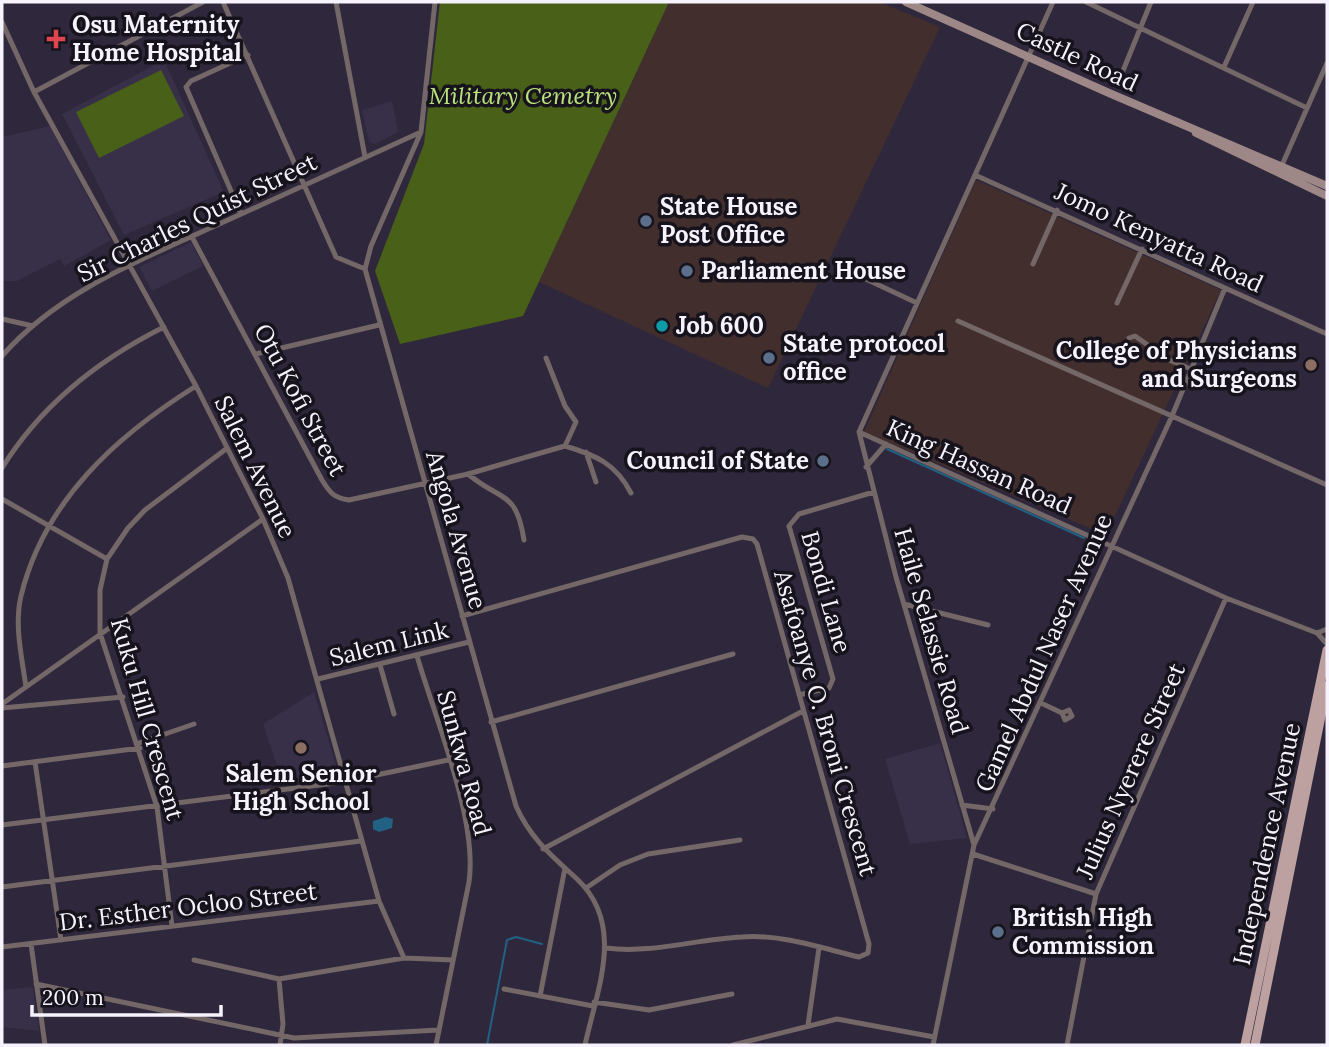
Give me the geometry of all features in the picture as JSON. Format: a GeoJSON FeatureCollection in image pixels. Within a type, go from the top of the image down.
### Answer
{"type":"FeatureCollection","features":[{"type":"Feature","properties":{"kind":"main road","name":"Castle Road"},"geometry":{"type":"LineString","coordinates":[[906,2],[1194,131],[1282,165],[1327,186]]}},
{"type":"Feature","properties":{"kind":"main road","name":"Castle Road"},"geometry":{"type":"LineString","coordinates":[[1194,131],[1327,196]]}},
{"type":"Feature","properties":{"kind":"main road","name":"Independence Avenue"},"geometry":{"type":"LineString","coordinates":[[1245,1045],[1327,650]]}},
{"type":"Feature","properties":{"kind":"main road","name":"Independence Avenue"},"geometry":{"type":"LineString","coordinates":[[1255,1045],[1327,686]]}},
{"type":"Feature","properties":{"kind":"street"},"geometry":{"type":"LineString","coordinates":[[34,92],[203,2]]}},
{"type":"Feature","properties":{"kind":"street"},"geometry":{"type":"LineString","coordinates":[[223,2],[336,257],[365,269],[370,246],[421,132],[435,2]]}},
{"type":"Feature","properties":{"kind":"street"},"geometry":{"type":"LineString","coordinates":[[336,2],[365,157]]}},
{"type":"Feature","properties":{"kind":"street"},"geometry":{"type":"LineString","coordinates":[[859,432],[1053,2]]}},
{"type":"Feature","properties":{"kind":"street"},"geometry":{"type":"LineString","coordinates":[[1086,2],[1307,108]]}},
{"type":"Feature","properties":{"kind":"street"},"geometry":{"type":"LineString","coordinates":[[1118,83],[1151,2]]}},
{"type":"Feature","properties":{"kind":"street"},"geometry":{"type":"LineString","coordinates":[[1224,67],[1253,2]]}},
{"type":"Feature","properties":{"kind":"street","name":"Salem Avenue"},"geometry":{"type":"LineString","coordinates":[[2,22],[34,92],[196,386],[263,519],[288,578],[318,679],[343,782],[379,901],[404,958]]}},
{"type":"Feature","properties":{"kind":"street"},"geometry":{"type":"LineString","coordinates":[[241,214],[186,87],[191,81],[248,55]]}},
{"type":"Feature","properties":{"kind":"street"},"geometry":{"type":"LineString","coordinates":[[1282,165],[1327,63]]}},
{"type":"Feature","properties":{"kind":"street","name":"Sir Charles Quist Street"},"geometry":{"type":"LineString","coordinates":[[2,356],[33,326],[74,296],[130,265],[421,132]]}},
{"type":"Feature","properties":{"kind":"street","name":"Jomo Kenyatta Road"},"geometry":{"type":"LineString","coordinates":[[975,175],[1327,334]]}},
{"type":"Feature","properties":{"kind":"street"},"geometry":{"type":"LineString","coordinates":[[1033,264],[1057,210]]}},
{"type":"Feature","properties":{"kind":"street","name":"Otu Kofi Street"},"geometry":{"type":"LineString","coordinates":[[192,237],[330,493],[338,499],[349,500],[468,474],[565,446]]}},
{"type":"Feature","properties":{"kind":"street"},"geometry":{"type":"LineString","coordinates":[[1117,303],[1142,249]]}},
{"type":"Feature","properties":{"kind":"street"},"geometry":{"type":"LineString","coordinates":[[838,266],[917,303]]}},
{"type":"Feature","properties":{"kind":"street","name":"Angola Avenue"},"geometry":{"type":"LineString","coordinates":[[365,269],[516,806],[543,849],[586,888],[601,912],[606,948],[585,1045]]}},
{"type":"Feature","properties":{"kind":"street","name":"Gamel Abdul Naser Avenue"},"geometry":{"type":"LineString","coordinates":[[933,1045],[974,845],[993,809],[1172,416],[1225,288]]}},
{"type":"Feature","properties":{"kind":"street"},"geometry":{"type":"LineString","coordinates":[[2,319],[33,326]]}},
{"type":"Feature","properties":{"kind":"street"},"geometry":{"type":"LineString","coordinates":[[958,321],[1327,485]]}},
{"type":"Feature","properties":{"kind":"street"},"geometry":{"type":"LineString","coordinates":[[256,354],[379,325]]}},
{"type":"Feature","properties":{"kind":"street"},"geometry":{"type":"LineString","coordinates":[[2,468],[35,420],[59,397],[117,354],[164,327]]}},
{"type":"Feature","properties":{"kind":"street"},"geometry":{"type":"LineString","coordinates":[[1129,338],[1135,335],[1168,360],[1191,369]]}},
{"type":"Feature","properties":{"kind":"street"},"geometry":{"type":"LineString","coordinates":[[546,358],[565,406],[576,422],[565,446],[601,458],[615,468],[631,493]]}},
{"type":"Feature","properties":{"kind":"street"},"geometry":{"type":"LineString","coordinates":[[26,687],[20,639],[21,597],[49,525],[69,492],[97,462],[154,414],[196,386]]}},
{"type":"Feature","properties":{"kind":"street","name":"King Hassan Road"},"geometry":{"type":"LineString","coordinates":[[859,432],[1226,598],[1317,633],[1327,644]]}},
{"type":"Feature","properties":{"kind":"street","name":"Haile Selassie Road"},"geometry":{"type":"LineString","coordinates":[[859,432],[904,604],[974,845]]}},
{"type":"Feature","properties":{"kind":"street"},"geometry":{"type":"LineString","coordinates":[[866,467],[886,444]]}},
{"type":"Feature","properties":{"kind":"street","name":"Kuku Hill Crescent"},"geometry":{"type":"LineString","coordinates":[[173,926],[157,807],[100,633],[99,600],[107,559],[145,510],[226,449]]}},
{"type":"Feature","properties":{"kind":"street"},"geometry":{"type":"LineString","coordinates":[[586,452],[596,482]]}},
{"type":"Feature","properties":{"kind":"street"},"geometry":{"type":"LineString","coordinates":[[468,474],[481,485],[512,501],[521,520],[524,540]]}},
{"type":"Feature","properties":{"kind":"street","name":"Bondi Lane"},"geometry":{"type":"LineString","coordinates":[[799,695],[829,688],[833,679],[789,526],[799,514],[874,492]]}},
{"type":"Feature","properties":{"kind":"street"},"geometry":{"type":"LineString","coordinates":[[2,499],[107,559]]}},
{"type":"Feature","properties":{"kind":"street"},"geometry":{"type":"LineString","coordinates":[[2,706],[100,633],[263,519]]}},
{"type":"Feature","properties":{"kind":"street","name":"Asafoanye O. Broni Crescent"},"geometry":{"type":"LineString","coordinates":[[462,616],[749,537],[757,544],[869,944],[868,953],[859,957],[757,936],[630,951],[606,948]]}},
{"type":"Feature","properties":{"kind":"street","name":"Julius Nyerere Street"},"geometry":{"type":"LineString","coordinates":[[1066,1045],[1096,894],[1226,598]]}},
{"type":"Feature","properties":{"kind":"street"},"geometry":{"type":"LineString","coordinates":[[904,604],[988,625]]}},
{"type":"Feature","properties":{"kind":"street"},"geometry":{"type":"LineString","coordinates":[[1317,633],[1327,629]]}},
{"type":"Feature","properties":{"kind":"street","name":"Salem Link"},"geometry":{"type":"LineString","coordinates":[[318,679],[469,642]]}},
{"type":"Feature","properties":{"kind":"street"},"geometry":{"type":"LineString","coordinates":[[491,722],[733,654]]}},
{"type":"Feature","properties":{"kind":"street","name":"Sunkwa Road"},"geometry":{"type":"LineString","coordinates":[[417,656],[461,801],[470,856],[469,882],[436,1045]]}},
{"type":"Feature","properties":{"kind":"street"},"geometry":{"type":"LineString","coordinates":[[380,664],[394,714]]}},
{"type":"Feature","properties":{"kind":"street"},"geometry":{"type":"LineString","coordinates":[[2,706],[122,698]]}},
{"type":"Feature","properties":{"kind":"street"},"geometry":{"type":"LineString","coordinates":[[1041,703],[1062,713]]}},
{"type":"Feature","properties":{"kind":"street"},"geometry":{"type":"LineString","coordinates":[[543,849],[803,711]]}},
{"type":"Feature","properties":{"kind":"street"},"geometry":{"type":"LineString","coordinates":[[2,766],[139,746],[194,724]]}},
{"type":"Feature","properties":{"kind":"street"},"geometry":{"type":"LineString","coordinates":[[2,825],[343,782],[448,761]]}},
{"type":"Feature","properties":{"kind":"street"},"geometry":{"type":"LineString","coordinates":[[35,762],[61,940]]}},
{"type":"Feature","properties":{"kind":"street"},"geometry":{"type":"LineString","coordinates":[[962,805],[993,809]]}},
{"type":"Feature","properties":{"kind":"street"},"geometry":{"type":"LineString","coordinates":[[586,888],[620,865],[648,854],[740,840]]}},
{"type":"Feature","properties":{"kind":"street"},"geometry":{"type":"LineString","coordinates":[[2,887],[361,841]]}},
{"type":"Feature","properties":{"kind":"street"},"geometry":{"type":"LineString","coordinates":[[973,854],[1096,894]]}},
{"type":"Feature","properties":{"kind":"street"},"geometry":{"type":"LineString","coordinates":[[540,996],[565,868]]}},
{"type":"Feature","properties":{"kind":"street","name":"Dr. Esther Ocloo Street"},"geometry":{"type":"LineString","coordinates":[[2,947],[379,901]]}},
{"type":"Feature","properties":{"kind":"street"},"geometry":{"type":"LineString","coordinates":[[31,944],[45,1045]]}},
{"type":"Feature","properties":{"kind":"street"},"geometry":{"type":"LineString","coordinates":[[807,1025],[819,948]]}},
{"type":"Feature","properties":{"kind":"street"},"geometry":{"type":"LineString","coordinates":[[194,960],[279,979],[404,958],[453,960]]}},
{"type":"Feature","properties":{"kind":"street"},"geometry":{"type":"LineString","coordinates":[[279,979],[282,1036],[280,1045]]}},
{"type":"Feature","properties":{"kind":"street"},"geometry":{"type":"LineString","coordinates":[[36,984],[282,1036],[302,1038],[438,1030]]}},
{"type":"Feature","properties":{"kind":"street"},"geometry":{"type":"LineString","coordinates":[[504,989],[649,1010],[732,994]]}},
{"type":"Feature","properties":{"kind":"street"},"geometry":{"type":"LineString","coordinates":[[733,1045],[807,1025],[844,1020],[934,1037]]}},
{"type":"Feature","properties":{"kind":"street"},"geometry":{"type":"LineString","coordinates":[[763,1037],[765,1045]]}},
{"type":"Feature","properties":{"kind":"shaded area"},"geometry":{"type":"Polygon","coordinates":[[[669,2],[879,2],[940,27],[768,388],[539,282],[669,2]]]}},
{"type":"Feature","properties":{"kind":"shaded area"},"geometry":{"type":"Polygon","coordinates":[[[164,60],[224,192],[124,235],[62,114],[164,60]]]}},
{"type":"Feature","properties":{"kind":"shaded area"},"geometry":{"type":"Polygon","coordinates":[[[392,101],[398,132],[375,144],[369,142],[362,110],[392,101]]]}},
{"type":"Feature","properties":{"kind":"shaded area"},"geometry":{"type":"Polygon","coordinates":[[[50,126],[111,240],[64,266],[60,259],[17,281],[2,281],[2,137],[50,126]]]}},
{"type":"Feature","properties":{"kind":"shaded area"},"geometry":{"type":"Polygon","coordinates":[[[976,180],[1221,290],[1106,535],[864,432],[976,180]]]}},
{"type":"Feature","properties":{"kind":"shaded area"},"geometry":{"type":"Polygon","coordinates":[[[191,242],[203,266],[152,291],[139,267],[191,242]]]}},
{"type":"Feature","properties":{"kind":"shaded area","name":"Salem Senior High School"},"geometry":{"type":"Polygon","coordinates":[[[314,692],[338,772],[282,781],[263,724],[314,692]]]}},
{"type":"Feature","properties":{"kind":"shaded area"},"geometry":{"type":"Polygon","coordinates":[[[940,743],[967,838],[910,844],[885,759],[940,743]]]}},
{"type":"Feature","properties":{"kind":"shaded area"},"geometry":{"type":"Polygon","coordinates":[[[33,987],[39,1031],[2,1027],[2,990],[33,987]]]}},
{"type":"Feature","properties":{"kind":"green space","name":"Military Cemetry"},"geometry":{"type":"Polygon","coordinates":[[[440,2],[669,2],[523,316],[400,344],[375,271],[424,144],[440,2]]]}},
{"type":"Feature","properties":{"kind":"green space"},"geometry":{"type":"Polygon","coordinates":[[[161,70],[184,116],[99,158],[76,112],[161,70]]]}},
{"type":"Feature","properties":{"kind":"water"},"geometry":{"type":"Polygon","coordinates":[[[386,817],[393,819],[392,828],[379,832],[373,829],[373,821],[386,817]]]}},
{"type":"Feature","properties":{"kind":"waterway"},"geometry":{"type":"LineString","coordinates":[[887,449],[1084,538]]}},
{"type":"Feature","properties":{"kind":"waterway"},"geometry":{"type":"LineString","coordinates":[[487,1045],[507,940],[516,937],[542,944]]}},
{"type":"Feature","properties":{"kind":"place","name":"Osu Maternity Home Hospital"},"geometry":{"type":"Point","coordinates":[56,39]}},
{"type":"Feature","properties":{"kind":"place","name":"State House Post Office"},"geometry":{"type":"Point","coordinates":[646,221]}},
{"type":"Feature","properties":{"kind":"place","name":"Parliament House"},"geometry":{"type":"Point","coordinates":[687,271]}},
{"type":"Feature","properties":{"kind":"place","name":"Job 600"},"geometry":{"type":"Point","coordinates":[662,326]}},
{"type":"Feature","properties":{"kind":"place","name":"State protocol office"},"geometry":{"type":"Point","coordinates":[769,358]}},
{"type":"Feature","properties":{"kind":"place","name":"College of Physicians and Surgeons"},"geometry":{"type":"Point","coordinates":[1311,365]}},
{"type":"Feature","properties":{"kind":"place","name":"Council of State"},"geometry":{"type":"Point","coordinates":[823,461]}},
{"type":"Feature","properties":{"kind":"place","name":"Salem Senior High School"},"geometry":{"type":"Point","coordinates":[301,748]}},
{"type":"Feature","properties":{"kind":"place","name":"British High Commission"},"geometry":{"type":"Point","coordinates":[998,932]}}]}
